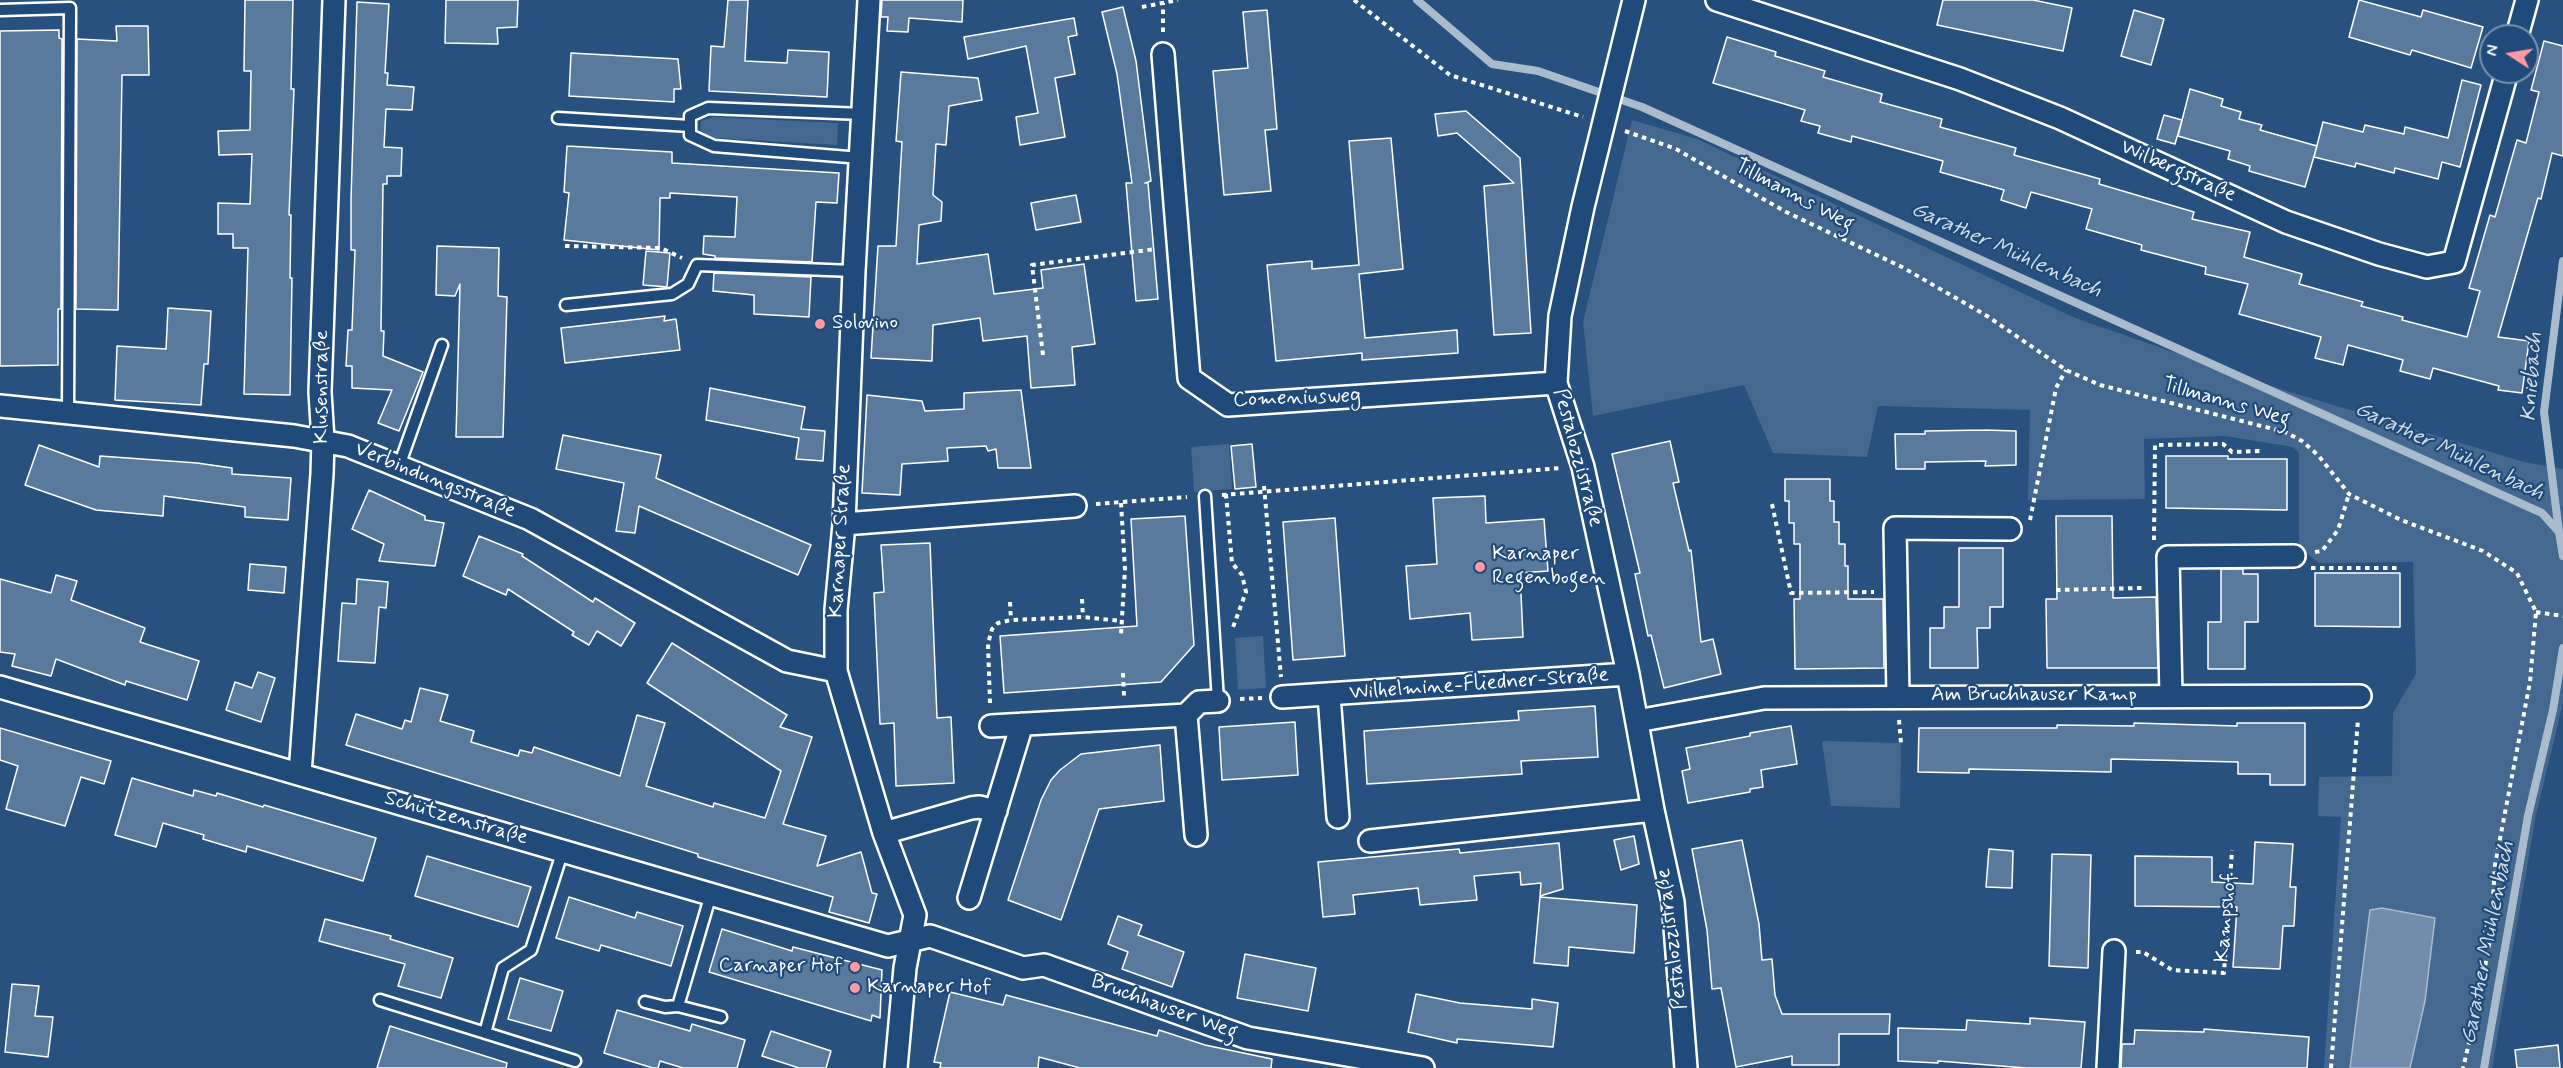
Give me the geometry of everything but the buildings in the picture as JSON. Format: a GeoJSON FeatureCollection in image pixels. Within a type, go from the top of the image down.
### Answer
{"type":"FeatureCollection","features":[{"type":"Feature","properties":{"kind":"street","name":"Klusenstraße"},"geometry":{"type":"LineString","coordinates":[[300,774],[323,440],[320,392],[334,0]]}},
{"type":"Feature","properties":{"kind":"street","name":"Karnaper Straße"},"geometry":{"type":"LineString","coordinates":[[869,0],[854,271],[844,524],[836,610],[836,670],[884,833],[915,915],[905,968],[896,1068]]}},
{"type":"Feature","properties":{"kind":"street","name":"Pestalozzistraße"},"geometry":{"type":"LineString","coordinates":[[1634,0],[1617,73],[1600,113],[1560,316],[1557,382],[1582,467],[1628,674],[1653,810],[1673,902],[1686,1068]]}},
{"type":"Feature","properties":{"kind":"street","name":"Wilbergstraße"},"geometry":{"type":"LineString","coordinates":[[1717,0],[1960,79],[2060,118],[2286,222],[2379,254],[2427,267],[2454,262],[2504,84]]}},
{"type":"Feature","properties":{"kind":"street"},"geometry":{"type":"LineString","coordinates":[[2520,24],[2527,0]]}},
{"type":"Feature","properties":{"kind":"street","name":"Comeniusweg"},"geometry":{"type":"LineString","coordinates":[[1163,54],[1190,378],[1228,405],[1557,382]]}},
{"type":"Feature","properties":{"kind":"street","name":"Verbindungsstraße"},"geometry":{"type":"LineString","coordinates":[[0,406],[323,440],[348,446],[530,519],[787,661],[836,670]]}},
{"type":"Feature","properties":{"kind":"street"},"geometry":{"type":"LineString","coordinates":[[844,524],[1075,506]]}},
{"type":"Feature","properties":{"kind":"street"},"geometry":{"type":"LineString","coordinates":[[1898,696],[1895,528],[2010,529]]}},
{"type":"Feature","properties":{"kind":"street"},"geometry":{"type":"LineString","coordinates":[[2171,696],[2168,557],[2294,556]]}},
{"type":"Feature","properties":{"kind":"street","name":"Wilhelmine-Fliedner-Straße"},"geometry":{"type":"LineString","coordinates":[[1282,697],[1628,674]]}},
{"type":"Feature","properties":{"kind":"street","name":"Schützenstraße"},"geometry":{"type":"LineString","coordinates":[[0,687],[888,946],[912,940]]}},
{"type":"Feature","properties":{"kind":"street","name":"Wilhelmine-Fliedner-Straße"},"geometry":{"type":"LineString","coordinates":[[1329,695],[1338,817]]}},
{"type":"Feature","properties":{"kind":"street","name":"Am Bruchhauser Kamp"},"geometry":{"type":"LineString","coordinates":[[1637,721],[1764,698],[2360,696]]}},
{"type":"Feature","properties":{"kind":"street"},"geometry":{"type":"LineString","coordinates":[[991,726],[1186,715],[1199,702],[1218,700]]}},
{"type":"Feature","properties":{"kind":"street"},"geometry":{"type":"LineString","coordinates":[[1186,715],[1197,835]]}},
{"type":"Feature","properties":{"kind":"street"},"geometry":{"type":"LineString","coordinates":[[969,898],[1022,724]]}},
{"type":"Feature","properties":{"kind":"street"},"geometry":{"type":"LineString","coordinates":[[884,833],[971,808],[979,807],[996,811]]}},
{"type":"Feature","properties":{"kind":"street"},"geometry":{"type":"LineString","coordinates":[[1370,841],[1653,810]]}},
{"type":"Feature","properties":{"kind":"street","name":"Bruchhauser Weg"},"geometry":{"type":"LineString","coordinates":[[912,940],[930,936],[1023,968],[1044,965],[1248,1038],[1423,1068]]}},
{"type":"Feature","properties":{"kind":"street"},"geometry":{"type":"LineString","coordinates":[[2108,1068],[2114,951]]}},
{"type":"Feature","properties":{"kind":"lane"},"geometry":{"type":"LineString","coordinates":[[0,10],[70,8],[68,412]]}},
{"type":"Feature","properties":{"kind":"lane"},"geometry":{"type":"LineString","coordinates":[[861,158],[714,147],[690,135],[690,116],[708,108],[863,114]]}},
{"type":"Feature","properties":{"kind":"lane"},"geometry":{"type":"LineString","coordinates":[[558,118],[690,126]]}},
{"type":"Feature","properties":{"kind":"lane"},"geometry":{"type":"LineString","coordinates":[[566,305],[672,294],[688,284],[697,265],[854,271]]}},
{"type":"Feature","properties":{"kind":"lane"},"geometry":{"type":"LineString","coordinates":[[399,466],[442,345]]}},
{"type":"Feature","properties":{"kind":"lane"},"geometry":{"type":"LineString","coordinates":[[1205,496],[1218,700]]}},
{"type":"Feature","properties":{"kind":"lane"},"geometry":{"type":"LineString","coordinates":[[485,1033],[503,968],[531,950],[562,850]]}},
{"type":"Feature","properties":{"kind":"lane"},"geometry":{"type":"LineString","coordinates":[[678,1006],[711,894]]}},
{"type":"Feature","properties":{"kind":"lane"},"geometry":{"type":"LineString","coordinates":[[380,1000],[575,1061]]}},
{"type":"Feature","properties":{"kind":"lane"},"geometry":{"type":"LineString","coordinates":[[645,1002],[664,1007],[678,1006],[721,1017]]}},
{"type":"Feature","properties":{"kind":"path"},"geometry":{"type":"LineString","coordinates":[[1142,7],[1178,0]]}},
{"type":"Feature","properties":{"kind":"path"},"geometry":{"type":"LineString","coordinates":[[1354,0],[1450,75],[1600,113]]}},
{"type":"Feature","properties":{"kind":"path"},"geometry":{"type":"LineString","coordinates":[[1163,3],[1163,54]]}},
{"type":"Feature","properties":{"kind":"path","name":"Tillmanns Weg"},"geometry":{"type":"LineString","coordinates":[[1624,130],[1676,149],[1786,212],[1902,267],[1987,316],[2066,370],[2100,385],[2285,432],[2302,441],[2318,455],[2349,494],[2401,520],[2483,551],[2517,573],[2536,612]]}},
{"type":"Feature","properties":{"kind":"path"},"geometry":{"type":"LineString","coordinates":[[565,246],[661,248],[697,265]]}},
{"type":"Feature","properties":{"kind":"path"},"geometry":{"type":"LineString","coordinates":[[1043,355],[1032,265],[1163,248]]}},
{"type":"Feature","properties":{"kind":"path"},"geometry":{"type":"LineString","coordinates":[[2010,529],[2021,529],[2030,521],[2056,388],[2066,370]]}},
{"type":"Feature","properties":{"kind":"path"},"geometry":{"type":"LineString","coordinates":[[2168,557],[2154,546],[2155,445],[2223,444],[2232,452],[2260,451]]}},
{"type":"Feature","properties":{"kind":"path"},"geometry":{"type":"LineString","coordinates":[[1075,506],[1264,489],[1565,468]]}},
{"type":"Feature","properties":{"kind":"path"},"geometry":{"type":"LineString","coordinates":[[1218,700],[1282,697],[1264,489]]}},
{"type":"Feature","properties":{"kind":"path"},"geometry":{"type":"LineString","coordinates":[[1226,494],[1232,563],[1242,575],[1246,592],[1229,641]]}},
{"type":"Feature","properties":{"kind":"path"},"geometry":{"type":"LineString","coordinates":[[2294,556],[2322,551],[2338,530],[2349,494]]}},
{"type":"Feature","properties":{"kind":"path"},"geometry":{"type":"LineString","coordinates":[[1121,503],[1125,569],[1121,634]]}},
{"type":"Feature","properties":{"kind":"path"},"geometry":{"type":"LineString","coordinates":[[1772,504],[1791,593],[1896,591]]}},
{"type":"Feature","properties":{"kind":"path"},"geometry":{"type":"LineString","coordinates":[[2294,556],[2310,568],[2398,568]]}},
{"type":"Feature","properties":{"kind":"path"},"geometry":{"type":"LineString","coordinates":[[2056,590],[2142,588]]}},
{"type":"Feature","properties":{"kind":"path"},"geometry":{"type":"LineString","coordinates":[[1082,599],[1083,617]]}},
{"type":"Feature","properties":{"kind":"path"},"geometry":{"type":"LineString","coordinates":[[1010,602],[1011,620]]}},
{"type":"Feature","properties":{"kind":"path"},"geometry":{"type":"LineString","coordinates":[[2463,1068],[2479,1001],[2491,933],[2495,865],[2530,682],[2536,612],[2563,616]]}},
{"type":"Feature","properties":{"kind":"path"},"geometry":{"type":"LineString","coordinates":[[991,726],[989,637],[992,629],[998,623],[1011,620],[1083,617],[1121,621]]}},
{"type":"Feature","properties":{"kind":"path"},"geometry":{"type":"LineString","coordinates":[[2331,1068],[2360,696]]}},
{"type":"Feature","properties":{"kind":"path","name":"Kampshof"},"geometry":{"type":"LineString","coordinates":[[2114,951],[2142,952],[2172,970],[2224,973],[2232,849]]}},
{"type":"Feature","properties":{"kind":"shaded area"},"geometry":{"type":"Polygon","coordinates":[[[714,117],[838,123],[837,145],[713,138],[700,133],[701,121],[714,117]]]}},
{"type":"Feature","properties":{"kind":"shaded area"},"geometry":{"type":"Polygon","coordinates":[[[1632,120],[1697,139],[2075,318],[2280,389],[2524,462],[2563,469],[2563,703],[2536,815],[2492,1068],[2410,1068],[2425,1001],[2435,918],[2382,908],[2370,910],[2350,1068],[2324,1068],[2341,817],[2318,816],[2319,777],[2392,776],[2393,713],[2416,674],[2413,562],[2319,563],[2299,548],[2299,453],[2293,447],[2225,436],[2144,439],[2145,499],[2028,500],[2030,410],[1878,406],[1867,457],[1773,453],[1744,385],[1593,416],[1583,322],[1632,120]]]}},
{"type":"Feature","properties":{"kind":"shaded area"},"geometry":{"type":"Polygon","coordinates":[[[1229,444],[1232,489],[1194,492],[1191,447],[1229,444]]]}},
{"type":"Feature","properties":{"kind":"shaded area"},"geometry":{"type":"Polygon","coordinates":[[[1263,636],[1266,688],[1238,690],[1235,638],[1263,636]]]}},
{"type":"Feature","properties":{"kind":"shaded area"},"geometry":{"type":"Polygon","coordinates":[[[1822,741],[1901,743],[1900,808],[1831,806],[1822,741]]]}},
{"type":"Feature","properties":{"kind":"shaded area"},"geometry":{"type":"Polygon","coordinates":[[[2382,908],[2435,918],[2425,1001],[2410,1068],[2350,1068],[2370,910],[2382,908]]]}},
{"type":"Feature","properties":{"kind":"waterway","name":"Garather Mühlenbach"},"geometry":{"type":"LineString","coordinates":[[1417,0],[1492,64],[1538,71],[1642,107],[2542,513],[2559,532],[2563,556]]}},
{"type":"Feature","properties":{"kind":"waterway","name":"Kniebach"},"geometry":{"type":"LineString","coordinates":[[2559,532],[2544,412],[2563,261]]}},
{"type":"Feature","properties":{"kind":"waterway","name":"Garather Mühlenbach"},"geometry":{"type":"LineString","coordinates":[[2484,1068],[2528,816],[2553,710],[2563,648]]}},
{"type":"Feature","properties":{"kind":"place","name":"Solovino"},"geometry":{"type":"Point","coordinates":[820,324]}},
{"type":"Feature","properties":{"kind":"place","name":"Karnaper Regenbogen"},"geometry":{"type":"Point","coordinates":[1480,567]}},
{"type":"Feature","properties":{"kind":"place","name":"Carnaper Hof"},"geometry":{"type":"Point","coordinates":[855,967]}},
{"type":"Feature","properties":{"kind":"place","name":"Karnaper Hof"},"geometry":{"type":"Point","coordinates":[855,988]}}]}
